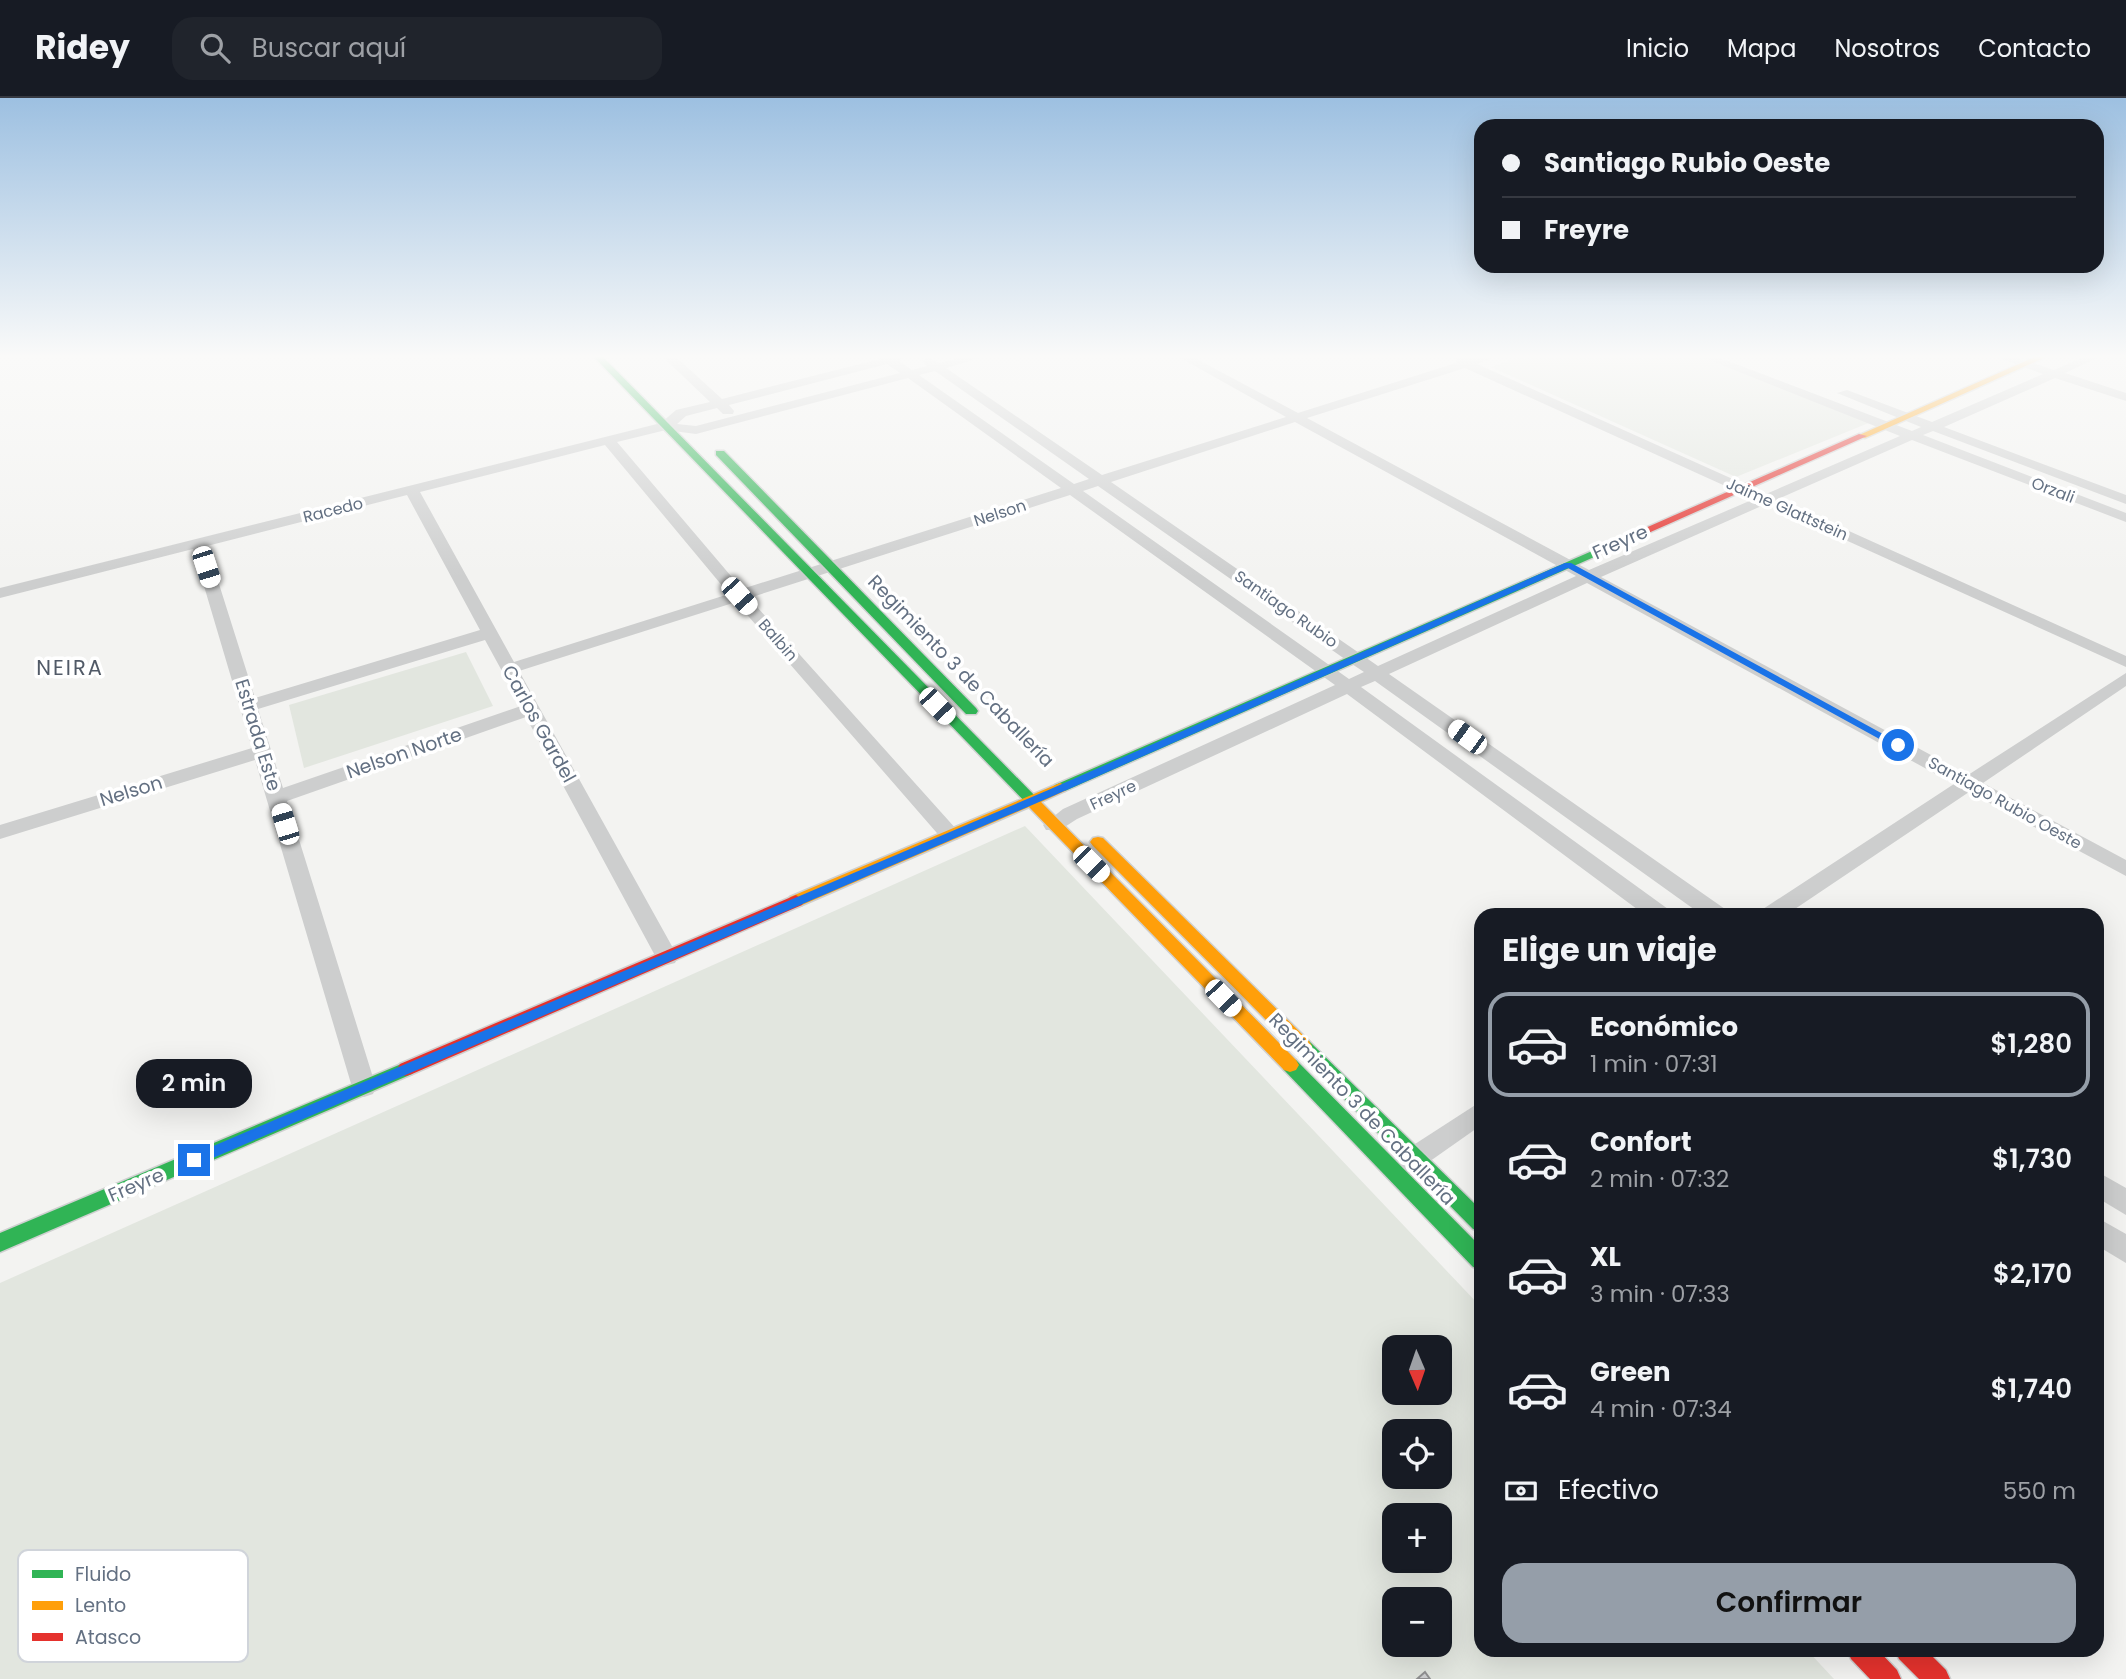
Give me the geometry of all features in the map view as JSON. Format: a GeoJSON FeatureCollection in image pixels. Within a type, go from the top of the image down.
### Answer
{"type":"FeatureCollection","features":[{"type":"Feature","properties":{"kind":"street","name":"Racedo"},"geometry":{"type":"LineString","coordinates":[[0,593],[652,430]]}},
{"type":"Feature","properties":{"kind":"street","name":"Regimiento 3 de Caballería"},"geometry":{"type":"LineString","coordinates":[[670,430],[808,575],[1474,1254]]}},
{"type":"Feature","properties":{"kind":"street","name":"Regimiento 3 de Caballería"},"geometry":{"type":"LineString","coordinates":[[696,430],[983,724]]}},
{"type":"Feature","properties":{"kind":"street","name":"Santiago Rubio"},"geometry":{"type":"LineString","coordinates":[[989,430],[1327,671],[1650,908]]}},
{"type":"Feature","properties":{"kind":"street","name":"Santiago Rubio"},"geometry":{"type":"LineString","coordinates":[[1028,430],[1707,908]]}},
{"type":"Feature","properties":{"kind":"street","name":"Nelson"},"geometry":{"type":"LineString","coordinates":[[509,669],[1260,430]]}},
{"type":"Feature","properties":{"kind":"street","name":"Santiago Rubio Oeste"},"geometry":{"type":"LineString","coordinates":[[1319,430],[2126,869]]}},
{"type":"Feature","properties":{"kind":"street","name":"Jaime Glattstein"},"geometry":{"type":"LineString","coordinates":[[1613,430],[2126,662]]}},
{"type":"Feature","properties":{"kind":"street","name":"Freyre"},"geometry":{"type":"LineString","coordinates":[[0,1243],[1030,801],[1045,788],[1327,671],[1875,430]]}},
{"type":"Feature","properties":{"kind":"street","name":"Orzali"},"geometry":{"type":"LineString","coordinates":[[1898,430],[2126,518]]}},
{"type":"Feature","properties":{"kind":"street","name":"Freyre"},"geometry":{"type":"LineString","coordinates":[[1053,825],[1080,824],[1376,673],[1589,576],[1927,430]]}},
{"type":"Feature","properties":{"kind":"street","name":"Orzali"},"geometry":{"type":"LineString","coordinates":[[1940,430],[2126,500]]}},
{"type":"Feature","properties":{"kind":"street","name":"Balbin"},"geometry":{"type":"LineString","coordinates":[[609,441],[739,596],[950,835]]}},
{"type":"Feature","properties":{"kind":"street","name":"Carlos Gardel"},"geometry":{"type":"LineString","coordinates":[[412,491],[667,957]]}},
{"type":"Feature","properties":{"kind":"street","name":"Estrada Este"},"geometry":{"type":"LineString","coordinates":[[199,544],[364,1087]]}},
{"type":"Feature","properties":{"kind":"street"},"geometry":{"type":"LineString","coordinates":[[249,706],[489,633]]}},
{"type":"Feature","properties":{"kind":"street"},"geometry":{"type":"LineString","coordinates":[[1782,908],[2126,678]]}},
{"type":"Feature","properties":{"kind":"street","name":"Nelson Norte"},"geometry":{"type":"LineString","coordinates":[[276,797],[531,709]]}},
{"type":"Feature","properties":{"kind":"street","name":"Nelson"},"geometry":{"type":"LineString","coordinates":[[0,832],[262,751]]}},
{"type":"Feature","properties":{"kind":"street","name":"Regimiento 3 de Caballería"},"geometry":{"type":"LineString","coordinates":[[1045,788],[1474,1216]]}},
{"type":"Feature","properties":{"kind":"street"},"geometry":{"type":"LineString","coordinates":[[1394,1170],[1474,1117]]}},
{"type":"Feature","properties":{"kind":"street"},"geometry":{"type":"LineString","coordinates":[[2104,1188],[2126,1203]]}},
{"type":"Feature","properties":{"kind":"street"},"geometry":{"type":"LineString","coordinates":[[2104,1235],[2126,1250]]}},
{"type":"Feature","properties":{"kind":"street"},"geometry":{"type":"LineString","coordinates":[[1867,1657],[1888,1679]]}},
{"type":"Feature","properties":{"kind":"street"},"geometry":{"type":"LineString","coordinates":[[1915,1657],[1937,1679]]}},
{"type":"Feature","properties":{"kind":"shaded area"},"geometry":{"type":"Polygon","coordinates":[[[1631,430],[1852,430],[1736,477],[1631,430]]]}},
{"type":"Feature","properties":{"kind":"shaded area"},"geometry":{"type":"Polygon","coordinates":[[[466,652],[493,706],[304,768],[289,705],[466,652]]]}},
{"type":"Feature","properties":{"kind":"shaded area"},"geometry":{"type":"Polygon","coordinates":[[[1025,826],[1474,1300],[1474,1657],[1814,1657],[1834,1679],[0,1679],[0,1283],[1025,826]]]}},
{"type":"Feature","properties":{"kind":"building"},"geometry":{"type":"Polygon","coordinates":[[[1425,1672],[1430,1679],[1417,1679],[1425,1672]]]}},
{"type":"Feature","properties":{"kind":"traffic: fast"},"geometry":{"type":"LineString","coordinates":[[669,430],[1035,804]]}},
{"type":"Feature","properties":{"kind":"traffic: fast"},"geometry":{"type":"LineString","coordinates":[[720,453],[971,711]]}},
{"type":"Feature","properties":{"kind":"traffic: fast"},"geometry":{"type":"LineString","coordinates":[[1060,788],[1615,544]]}},
{"type":"Feature","properties":{"kind":"traffic: fast"},"geometry":{"type":"LineString","coordinates":[[1303,1046],[1474,1216]]}},
{"type":"Feature","properties":{"kind":"traffic: fast"},"geometry":{"type":"LineString","coordinates":[[1290,1065],[1474,1254]]}},
{"type":"Feature","properties":{"kind":"traffic: fast"},"geometry":{"type":"LineString","coordinates":[[0,1243],[406,1069]]}},
{"type":"Feature","properties":{"kind":"traffic: slow"},"geometry":{"type":"LineString","coordinates":[[1862,436],[1876,430]]}},
{"type":"Feature","properties":{"kind":"traffic: slow"},"geometry":{"type":"LineString","coordinates":[[796,901],[1060,788]]}},
{"type":"Feature","properties":{"kind":"traffic: slow"},"geometry":{"type":"LineString","coordinates":[[1035,804],[1290,1065]]}},
{"type":"Feature","properties":{"kind":"traffic: slow"},"geometry":{"type":"LineString","coordinates":[[1098,842],[1303,1046]]}},
{"type":"Feature","properties":{"kind":"traffic: jam"},"geometry":{"type":"LineString","coordinates":[[1615,544],[1862,436]]}},
{"type":"Feature","properties":{"kind":"traffic: jam"},"geometry":{"type":"LineString","coordinates":[[406,1069],[796,901]]}},
{"type":"Feature","properties":{"kind":"traffic: jam"},"geometry":{"type":"LineString","coordinates":[[1867,1657],[1888,1679]]}},
{"type":"Feature","properties":{"kind":"traffic: jam"},"geometry":{"type":"LineString","coordinates":[[1915,1657],[1937,1679]]}},
{"type":"Feature","properties":{"kind":"district","name":"NEIRA"},"geometry":{"type":"Point","coordinates":[70,667]}},
{"type":"Feature","properties":{"kind":"route"},"geometry":{"type":"LineString","coordinates":[[194,1160],[1049,793],[1568,565],[1898,745]]}}]}
